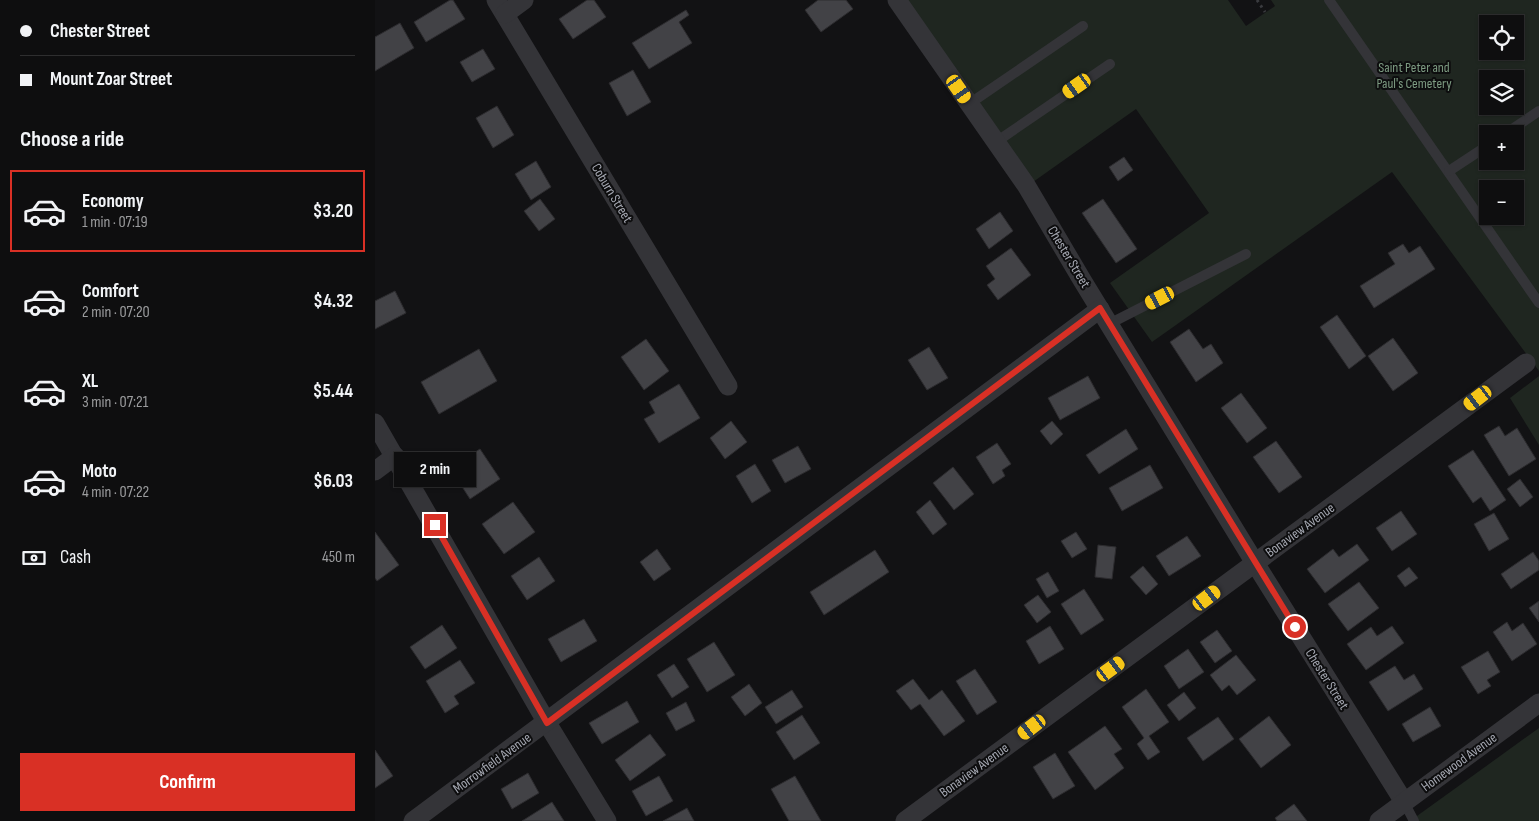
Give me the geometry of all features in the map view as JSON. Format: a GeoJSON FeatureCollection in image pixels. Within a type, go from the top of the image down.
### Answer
{"type":"FeatureCollection","features":[{"type":"Feature","properties":{"kind":"street"},"geometry":{"type":"LineString","coordinates":[[501,7],[524,0]]}},
{"type":"Feature","properties":{"kind":"street","name":"Chester Street"},"geometry":{"type":"LineString","coordinates":[[897,0],[1026,185],[1255,563],[1404,802]]}},
{"type":"Feature","properties":{"kind":"street","name":"Coburn Street"},"geometry":{"type":"LineString","coordinates":[[501,7],[728,386]]}},
{"type":"Feature","properties":{"kind":"street","name":"Morrowfield Avenue"},"geometry":{"type":"LineString","coordinates":[[413,821],[1104,316]]}},
{"type":"Feature","properties":{"kind":"street","name":"Bonaview Avenue"},"geometry":{"type":"LineString","coordinates":[[905,821],[1526,363]]}},
{"type":"Feature","properties":{"kind":"street"},"geometry":{"type":"LineString","coordinates":[[375,423],[547,723],[607,821]]}},
{"type":"Feature","properties":{"kind":"street"},"geometry":{"type":"LineString","coordinates":[[375,470],[395,456]]}},
{"type":"Feature","properties":{"kind":"street","name":"Homewood Avenue"},"geometry":{"type":"LineString","coordinates":[[1379,821],[1539,703]]}},
{"type":"Feature","properties":{"kind":"lane"},"geometry":{"type":"LineString","coordinates":[[1329,0],[1539,303]]}},
{"type":"Feature","properties":{"kind":"lane"},"geometry":{"type":"LineString","coordinates":[[969,104],[1083,26]]}},
{"type":"Feature","properties":{"kind":"lane"},"geometry":{"type":"LineString","coordinates":[[996,142],[1110,64]]}},
{"type":"Feature","properties":{"kind":"lane"},"geometry":{"type":"LineString","coordinates":[[1518,125],[1539,111]]}},
{"type":"Feature","properties":{"kind":"lane"},"geometry":{"type":"LineString","coordinates":[[1449,171],[1479,151]]}},
{"type":"Feature","properties":{"kind":"lane"},"geometry":{"type":"LineString","coordinates":[[1104,316],[1246,254]]}},
{"type":"Feature","properties":{"kind":"lane"},"geometry":{"type":"LineString","coordinates":[[1404,802],[1414,821]]}},
{"type":"Feature","properties":{"kind":"path"},"geometry":{"type":"LineString","coordinates":[[1257,0],[1265,12]]}},
{"type":"Feature","properties":{"kind":"green space","name":"Saint Peter and Paul's Cemetery"},"geometry":{"type":"Polygon","coordinates":[[[905,0],[1228,0],[1246,26],[1275,6],[1271,0],[1539,0],[1539,371],[1392,172],[1152,342],[1110,283],[1209,213],[1136,109],[1033,182],[905,0]]]}},
{"type":"Feature","properties":{"kind":"green space"},"geometry":{"type":"Polygon","coordinates":[[[1539,376],[1539,445],[1510,398],[1539,376]]]}},
{"type":"Feature","properties":{"kind":"green space"},"geometry":{"type":"Polygon","coordinates":[[[1539,728],[1539,821],[1410,821],[1539,728]]]}},
{"type":"Feature","properties":{"kind":"building"},"geometry":{"type":"Polygon","coordinates":[[[453,0],[465,19],[426,42],[414,22],[453,0]]]}},
{"type":"Feature","properties":{"kind":"building"},"geometry":{"type":"Polygon","coordinates":[[[587,0],[594,0],[606,17],[573,39],[559,19],[587,0]]]}},
{"type":"Feature","properties":{"kind":"building"},"geometry":{"type":"Polygon","coordinates":[[[818,0],[846,0],[853,9],[821,32],[805,10],[818,0]]]}},
{"type":"Feature","properties":{"kind":"building"},"geometry":{"type":"Polygon","coordinates":[[[686,10],[689,15],[679,22],[692,43],[649,69],[632,43],[686,10]]]}},
{"type":"Feature","properties":{"kind":"building"},"geometry":{"type":"Polygon","coordinates":[[[400,23],[414,48],[375,71],[375,37],[400,23]]]}},
{"type":"Feature","properties":{"kind":"building"},"geometry":{"type":"Polygon","coordinates":[[[483,49],[495,69],[472,82],[460,62],[483,49]]]}},
{"type":"Feature","properties":{"kind":"building"},"geometry":{"type":"Polygon","coordinates":[[[633,70],[651,102],[627,116],[609,83],[633,70]]]}},
{"type":"Feature","properties":{"kind":"building"},"geometry":{"type":"Polygon","coordinates":[[[497,106],[514,135],[493,148],[476,118],[497,106]]]}},
{"type":"Feature","properties":{"kind":"building"},"geometry":{"type":"Polygon","coordinates":[[[1124,157],[1133,170],[1118,181],[1109,167],[1124,157]]]}},
{"type":"Feature","properties":{"kind":"building"},"geometry":{"type":"Polygon","coordinates":[[[536,161],[551,187],[531,200],[515,174],[536,161]]]}},
{"type":"Feature","properties":{"kind":"building"},"geometry":{"type":"Polygon","coordinates":[[[540,199],[555,219],[539,231],[524,211],[540,199]]]}},
{"type":"Feature","properties":{"kind":"building"},"geometry":{"type":"Polygon","coordinates":[[[1103,199],[1137,249],[1116,263],[1082,213],[1103,199]]]}},
{"type":"Feature","properties":{"kind":"building"},"geometry":{"type":"Polygon","coordinates":[[[1000,212],[1013,231],[989,249],[976,229],[1000,212]]]}},
{"type":"Feature","properties":{"kind":"building"},"geometry":{"type":"Polygon","coordinates":[[[1403,244],[1409,253],[1420,246],[1435,269],[1374,308],[1360,286],[1395,264],[1388,253],[1403,244]]]}},
{"type":"Feature","properties":{"kind":"building"},"geometry":{"type":"Polygon","coordinates":[[[1011,248],[1031,275],[998,300],[987,285],[995,279],[986,266],[1011,248]]]}},
{"type":"Feature","properties":{"kind":"building"},"geometry":{"type":"Polygon","coordinates":[[[395,291],[406,313],[375,329],[375,301],[395,291]]]}},
{"type":"Feature","properties":{"kind":"building"},"geometry":{"type":"Polygon","coordinates":[[[1337,315],[1366,356],[1349,369],[1320,327],[1337,315]]]}},
{"type":"Feature","properties":{"kind":"building"},"geometry":{"type":"Polygon","coordinates":[[[1189,329],[1203,349],[1211,344],[1223,363],[1196,382],[1170,342],[1189,329]]]}},
{"type":"Feature","properties":{"kind":"building"},"geometry":{"type":"Polygon","coordinates":[[[1393,338],[1418,373],[1393,391],[1368,356],[1393,338]]]}},
{"type":"Feature","properties":{"kind":"building"},"geometry":{"type":"Polygon","coordinates":[[[646,339],[669,371],[644,390],[621,357],[646,339]]]}},
{"type":"Feature","properties":{"kind":"building"},"geometry":{"type":"Polygon","coordinates":[[[929,347],[948,378],[927,390],[908,360],[929,347]]]}},
{"type":"Feature","properties":{"kind":"building"},"geometry":{"type":"Polygon","coordinates":[[[479,349],[497,381],[439,414],[421,382],[479,349]]]}},
{"type":"Feature","properties":{"kind":"building"},"geometry":{"type":"Polygon","coordinates":[[[1088,376],[1100,398],[1060,420],[1048,398],[1088,376]]]}},
{"type":"Feature","properties":{"kind":"building"},"geometry":{"type":"Polygon","coordinates":[[[679,384],[700,418],[659,443],[644,419],[655,413],[649,402],[679,384]]]}},
{"type":"Feature","properties":{"kind":"building"},"geometry":{"type":"Polygon","coordinates":[[[1241,393],[1267,428],[1247,443],[1221,408],[1241,393]]]}},
{"type":"Feature","properties":{"kind":"building"},"geometry":{"type":"Polygon","coordinates":[[[731,421],[747,442],[725,459],[710,438],[731,421]]]}},
{"type":"Feature","properties":{"kind":"building"},"geometry":{"type":"Polygon","coordinates":[[[1052,421],[1063,434],[1051,445],[1040,431],[1052,421]]]}},
{"type":"Feature","properties":{"kind":"building"},"geometry":{"type":"Polygon","coordinates":[[[1499,426],[1505,436],[1517,428],[1536,459],[1509,476],[1484,435],[1499,426]]]}},
{"type":"Feature","properties":{"kind":"building"},"geometry":{"type":"Polygon","coordinates":[[[1126,429],[1138,449],[1099,474],[1086,455],[1126,429]]]}},
{"type":"Feature","properties":{"kind":"building"},"geometry":{"type":"Polygon","coordinates":[[[1276,441],[1302,477],[1279,493],[1253,457],[1276,441]]]}},
{"type":"Feature","properties":{"kind":"building"},"geometry":{"type":"Polygon","coordinates":[[[997,443],[1011,464],[1002,470],[1005,476],[993,484],[976,457],[997,443]]]}},
{"type":"Feature","properties":{"kind":"building"},"geometry":{"type":"Polygon","coordinates":[[[798,446],[811,469],[785,483],[772,460],[798,446]]]}},
{"type":"Feature","properties":{"kind":"building"},"geometry":{"type":"Polygon","coordinates":[[[480,449],[500,479],[470,499],[450,468],[480,449]]]}},
{"type":"Feature","properties":{"kind":"building"},"geometry":{"type":"Polygon","coordinates":[[[1473,450],[1506,500],[1490,511],[1481,497],[1473,503],[1448,466],[1473,450]]]}},
{"type":"Feature","properties":{"kind":"building"},"geometry":{"type":"Polygon","coordinates":[[[755,464],[771,491],[752,503],[736,476],[755,464]]]}},
{"type":"Feature","properties":{"kind":"building"},"geometry":{"type":"Polygon","coordinates":[[[1150,465],[1163,488],[1122,511],[1109,488],[1150,465]]]}},
{"type":"Feature","properties":{"kind":"building"},"geometry":{"type":"Polygon","coordinates":[[[953,467],[974,494],[954,510],[933,483],[953,467]]]}},
{"type":"Feature","properties":{"kind":"building"},"geometry":{"type":"Polygon","coordinates":[[[1520,479],[1533,497],[1520,507],[1507,489],[1520,479]]]}},
{"type":"Feature","properties":{"kind":"building"},"geometry":{"type":"Polygon","coordinates":[[[930,500],[947,524],[933,535],[916,512],[930,500]]]}},
{"type":"Feature","properties":{"kind":"building"},"geometry":{"type":"Polygon","coordinates":[[[513,502],[535,532],[504,554],[482,524],[513,502]]]}},
{"type":"Feature","properties":{"kind":"building"},"geometry":{"type":"Polygon","coordinates":[[[1401,511],[1417,534],[1392,551],[1376,528],[1401,511]]]}},
{"type":"Feature","properties":{"kind":"building"},"geometry":{"type":"Polygon","coordinates":[[[1494,513],[1509,539],[1489,551],[1474,524],[1494,513]]]}},
{"type":"Feature","properties":{"kind":"building"},"geometry":{"type":"Polygon","coordinates":[[[375,532],[399,565],[377,581],[375,578],[375,532]]]}},
{"type":"Feature","properties":{"kind":"building"},"geometry":{"type":"Polygon","coordinates":[[[1076,532],[1087,549],[1072,558],[1061,541],[1076,532]]]}},
{"type":"Feature","properties":{"kind":"building"},"geometry":{"type":"Polygon","coordinates":[[[1187,536],[1201,556],[1169,576],[1156,556],[1187,536]]]}},
{"type":"Feature","properties":{"kind":"building"},"geometry":{"type":"Polygon","coordinates":[[[1357,544],[1369,560],[1325,593],[1307,569],[1333,549],[1339,557],[1357,544]]]}},
{"type":"Feature","properties":{"kind":"building"},"geometry":{"type":"Polygon","coordinates":[[[1098,545],[1116,547],[1112,579],[1095,577],[1098,545]]]}},
{"type":"Feature","properties":{"kind":"building"},"geometry":{"type":"Polygon","coordinates":[[[657,549],[671,569],[654,581],[640,562],[657,549]]]}},
{"type":"Feature","properties":{"kind":"building"},"geometry":{"type":"Polygon","coordinates":[[[875,550],[889,572],[824,615],[810,592],[875,550]]]}},
{"type":"Feature","properties":{"kind":"building"},"geometry":{"type":"Polygon","coordinates":[[[1533,552],[1539,561],[1539,570],[1511,589],[1501,574],[1533,552]]]}},
{"type":"Feature","properties":{"kind":"building"},"geometry":{"type":"Polygon","coordinates":[[[539,557],[555,581],[527,600],[511,576],[539,557]]]}},
{"type":"Feature","properties":{"kind":"building"},"geometry":{"type":"Polygon","coordinates":[[[1143,566],[1158,584],[1146,595],[1130,577],[1143,566]]]}},
{"type":"Feature","properties":{"kind":"building"},"geometry":{"type":"Polygon","coordinates":[[[1409,567],[1418,578],[1405,587],[1397,576],[1409,567]]]}},
{"type":"Feature","properties":{"kind":"building"},"geometry":{"type":"Polygon","coordinates":[[[1048,572],[1059,591],[1047,598],[1036,579],[1048,572]]]}},
{"type":"Feature","properties":{"kind":"building"},"geometry":{"type":"Polygon","coordinates":[[[1359,582],[1379,608],[1348,631],[1328,604],[1359,582]]]}},
{"type":"Feature","properties":{"kind":"building"},"geometry":{"type":"Polygon","coordinates":[[[1084,589],[1104,620],[1081,635],[1061,604],[1084,589]]]}},
{"type":"Feature","properties":{"kind":"building"},"geometry":{"type":"Polygon","coordinates":[[[1038,595],[1051,612],[1037,623],[1024,605],[1038,595]]]}},
{"type":"Feature","properties":{"kind":"building"},"geometry":{"type":"Polygon","coordinates":[[[1539,601],[1539,622],[1529,608],[1539,601]]]}},
{"type":"Feature","properties":{"kind":"building"},"geometry":{"type":"Polygon","coordinates":[[[584,619],[597,641],[561,662],[548,639],[584,619]]]}},
{"type":"Feature","properties":{"kind":"building"},"geometry":{"type":"Polygon","coordinates":[[[1507,622],[1512,631],[1523,623],[1537,644],[1512,661],[1493,632],[1507,622]]]}},
{"type":"Feature","properties":{"kind":"building"},"geometry":{"type":"Polygon","coordinates":[[[442,625],[457,648],[425,669],[410,647],[442,625]]]}},
{"type":"Feature","properties":{"kind":"building"},"geometry":{"type":"Polygon","coordinates":[[[1050,626],[1064,649],[1039,664],[1026,641],[1050,626]]]}},
{"type":"Feature","properties":{"kind":"building"},"geometry":{"type":"Polygon","coordinates":[[[1392,626],[1404,643],[1366,670],[1347,644],[1371,627],[1377,636],[1392,626]]]}},
{"type":"Feature","properties":{"kind":"building"},"geometry":{"type":"Polygon","coordinates":[[[1217,630],[1232,651],[1215,663],[1200,642],[1217,630]]]}},
{"type":"Feature","properties":{"kind":"building"},"geometry":{"type":"Polygon","coordinates":[[[714,642],[735,675],[707,692],[687,659],[714,642]]]}},
{"type":"Feature","properties":{"kind":"building"},"geometry":{"type":"Polygon","coordinates":[[[1188,649],[1204,672],[1179,689],[1164,666],[1188,649]]]}},
{"type":"Feature","properties":{"kind":"building"},"geometry":{"type":"Polygon","coordinates":[[[1488,651],[1500,672],[1487,680],[1491,686],[1478,694],[1461,667],[1488,651]]]}},
{"type":"Feature","properties":{"kind":"building"},"geometry":{"type":"Polygon","coordinates":[[[1236,655],[1256,680],[1237,695],[1229,685],[1222,691],[1210,675],[1236,655]]]}},
{"type":"Feature","properties":{"kind":"building"},"geometry":{"type":"Polygon","coordinates":[[[460,660],[475,683],[454,696],[459,704],[445,713],[426,681],[460,660]]]}},
{"type":"Feature","properties":{"kind":"building"},"geometry":{"type":"Polygon","coordinates":[[[674,664],[689,687],[672,698],[657,675],[674,664]]]}},
{"type":"Feature","properties":{"kind":"building"},"geometry":{"type":"Polygon","coordinates":[[[1395,666],[1404,680],[1414,674],[1423,689],[1388,711],[1369,682],[1395,666]]]}},
{"type":"Feature","properties":{"kind":"building"},"geometry":{"type":"Polygon","coordinates":[[[975,669],[997,702],[977,715],[956,681],[975,669]]]}},
{"type":"Feature","properties":{"kind":"building"},"geometry":{"type":"Polygon","coordinates":[[[913,679],[929,700],[942,690],[965,721],[944,736],[920,704],[911,710],[896,691],[913,679]]]}},
{"type":"Feature","properties":{"kind":"building"},"geometry":{"type":"Polygon","coordinates":[[[749,684],[762,703],[745,716],[731,697],[749,684]]]}},
{"type":"Feature","properties":{"kind":"building"},"geometry":{"type":"Polygon","coordinates":[[[1146,689],[1169,722],[1149,736],[1160,752],[1148,760],[1137,744],[1144,738],[1122,707],[1146,689]]]}},
{"type":"Feature","properties":{"kind":"building"},"geometry":{"type":"Polygon","coordinates":[[[792,690],[803,707],[776,724],[765,707],[792,690]]]}},
{"type":"Feature","properties":{"kind":"building"},"geometry":{"type":"Polygon","coordinates":[[[1184,692],[1196,708],[1179,721],[1167,705],[1184,692]]]}},
{"type":"Feature","properties":{"kind":"building"},"geometry":{"type":"Polygon","coordinates":[[[627,701],[639,722],[602,744],[589,723],[627,701]]]}},
{"type":"Feature","properties":{"kind":"building"},"geometry":{"type":"Polygon","coordinates":[[[686,702],[695,721],[676,731],[666,713],[686,702]]]}},
{"type":"Feature","properties":{"kind":"building"},"geometry":{"type":"Polygon","coordinates":[[[1430,707],[1441,726],[1413,742],[1402,724],[1430,707]]]}},
{"type":"Feature","properties":{"kind":"building"},"geometry":{"type":"Polygon","coordinates":[[[802,715],[820,743],[794,760],[776,732],[802,715]]]}},
{"type":"Feature","properties":{"kind":"building"},"geometry":{"type":"Polygon","coordinates":[[[1269,716],[1291,745],[1261,768],[1239,739],[1269,716]]]}},
{"type":"Feature","properties":{"kind":"building"},"geometry":{"type":"Polygon","coordinates":[[[1218,717],[1234,739],[1203,761],[1187,738],[1218,717]]]}},
{"type":"Feature","properties":{"kind":"building"},"geometry":{"type":"Polygon","coordinates":[[[1105,726],[1122,749],[1114,754],[1124,768],[1095,790],[1068,752],[1105,726]]]}},
{"type":"Feature","properties":{"kind":"building"},"geometry":{"type":"Polygon","coordinates":[[[650,734],[666,755],[630,781],[615,760],[650,734]]]}},
{"type":"Feature","properties":{"kind":"building"},"geometry":{"type":"Polygon","coordinates":[[[375,750],[393,776],[375,788],[375,750]]]}},
{"type":"Feature","properties":{"kind":"building"},"geometry":{"type":"Polygon","coordinates":[[[1055,753],[1075,786],[1053,799],[1033,767],[1055,753]]]}},
{"type":"Feature","properties":{"kind":"building"},"geometry":{"type":"Polygon","coordinates":[[[528,773],[539,793],[512,809],[501,789],[528,773]]]}},
{"type":"Feature","properties":{"kind":"building"},"geometry":{"type":"Polygon","coordinates":[[[659,776],[673,801],[646,816],[632,791],[659,776]]]}},
{"type":"Feature","properties":{"kind":"building"},"geometry":{"type":"Polygon","coordinates":[[[795,776],[821,821],[789,821],[771,789],[795,776]]]}},
{"type":"Feature","properties":{"kind":"building"},"geometry":{"type":"Polygon","coordinates":[[[552,802],[564,821],[522,821],[552,802]]]}},
{"type":"Feature","properties":{"kind":"building"},"geometry":{"type":"Polygon","coordinates":[[[1294,804],[1307,821],[1277,821],[1275,818],[1294,804]]]}},
{"type":"Feature","properties":{"kind":"building"},"geometry":{"type":"Polygon","coordinates":[[[687,808],[694,821],[663,821],[687,808]]]}},
{"type":"Feature","properties":{"kind":"route"},"geometry":{"type":"LineString","coordinates":[[435,525],[547,723],[1100,308],[1295,627]]}}]}
